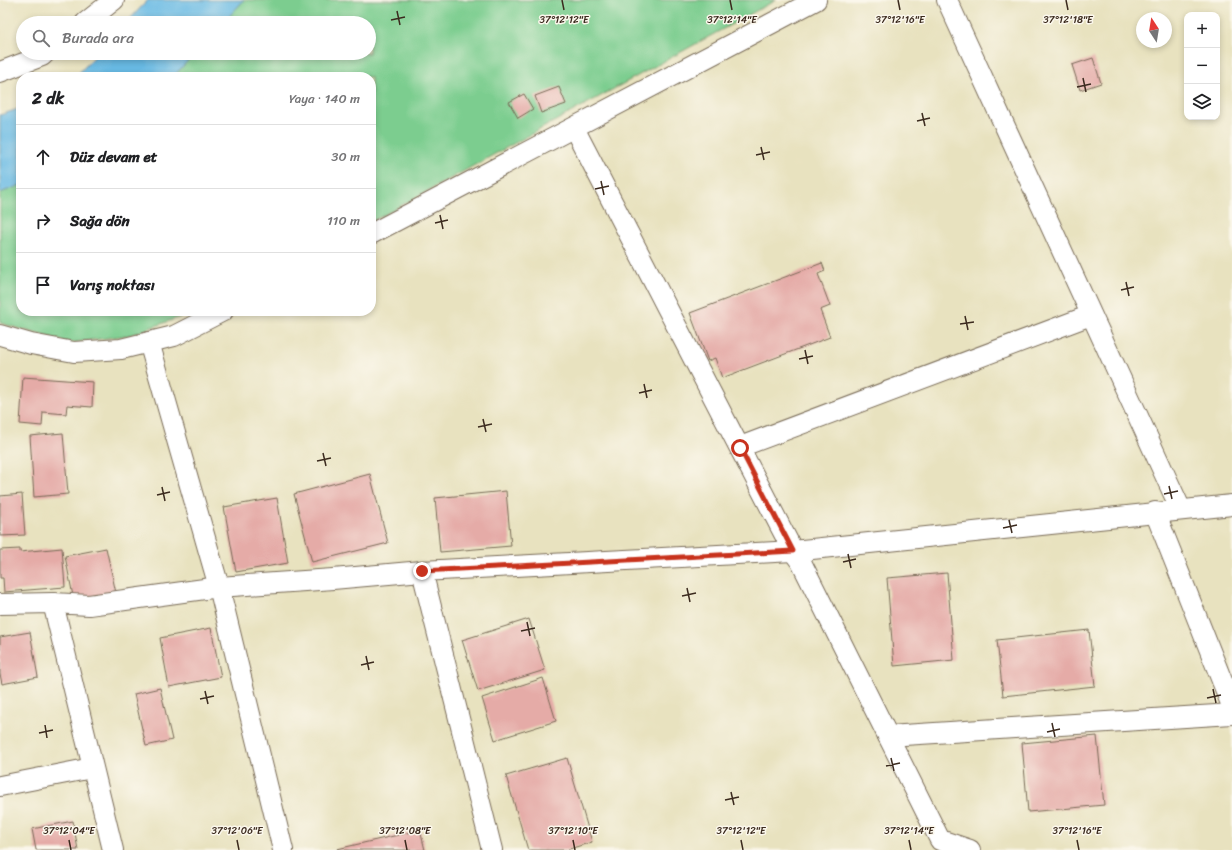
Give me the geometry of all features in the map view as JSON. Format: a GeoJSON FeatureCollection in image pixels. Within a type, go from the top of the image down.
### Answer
{"type":"FeatureCollection","features":[{"type":"Feature","properties":{"kind":"street"},"geometry":{"type":"LineString","coordinates":[[94,16],[114,0]]}},
{"type":"Feature","properties":{"kind":"street"},"geometry":{"type":"LineString","coordinates":[[376,231],[816,0]]}},
{"type":"Feature","properties":{"kind":"street"},"geometry":{"type":"LineString","coordinates":[[946,0],[1181,510]]}},
{"type":"Feature","properties":{"kind":"street"},"geometry":{"type":"LineString","coordinates":[[0,72],[32,60]]}},
{"type":"Feature","properties":{"kind":"street"},"geometry":{"type":"LineString","coordinates":[[574,128],[793,551],[801,562],[940,840],[969,850]]}},
{"type":"Feature","properties":{"kind":"street"},"geometry":{"type":"LineString","coordinates":[[740,448],[1091,315]]}},
{"type":"Feature","properties":{"kind":"street"},"geometry":{"type":"LineString","coordinates":[[0,335],[31,344],[74,352],[121,349],[174,336],[213,316]]}},
{"type":"Feature","properties":{"kind":"street"},"geometry":{"type":"LineString","coordinates":[[149,342],[219,587],[283,850]]}},
{"type":"Feature","properties":{"kind":"street"},"geometry":{"type":"LineString","coordinates":[[0,604],[104,604],[219,587],[422,571],[793,551],[1232,505]]}},
{"type":"Feature","properties":{"kind":"street"},"geometry":{"type":"LineString","coordinates":[[1155,512],[1232,706]]}},
{"type":"Feature","properties":{"kind":"street"},"geometry":{"type":"LineString","coordinates":[[422,571],[492,850]]}},
{"type":"Feature","properties":{"kind":"street"},"geometry":{"type":"LineString","coordinates":[[53,603],[113,850]]}},
{"type":"Feature","properties":{"kind":"street"},"geometry":{"type":"LineString","coordinates":[[888,736],[1232,714]]}},
{"type":"Feature","properties":{"kind":"street"},"geometry":{"type":"LineString","coordinates":[[0,786],[92,768]]}},
{"type":"Feature","properties":{"kind":"green space"},"geometry":{"type":"Polygon","coordinates":[[[244,0],[776,0],[376,219],[376,72],[178,72],[189,60],[376,60],[376,16],[229,16],[244,0]]]}},
{"type":"Feature","properties":{"kind":"green space"},"geometry":{"type":"Polygon","coordinates":[[[16,187],[16,316],[183,316],[130,335],[70,343],[0,323],[0,193],[16,187]]]}},
{"type":"Feature","properties":{"kind":"water"},"geometry":{"type":"Polygon","coordinates":[[[148,0],[244,0],[229,16],[133,16],[148,0]]]}},
{"type":"Feature","properties":{"kind":"water"},"geometry":{"type":"Polygon","coordinates":[[[91,60],[189,60],[178,72],[80,72],[91,60]]]}},
{"type":"Feature","properties":{"kind":"water"},"geometry":{"type":"Polygon","coordinates":[[[16,110],[16,187],[0,193],[0,115],[16,110]]]}},
{"type":"Feature","properties":{"kind":"building"},"geometry":{"type":"Polygon","coordinates":[[[1093,58],[1101,83],[1080,90],[1072,65],[1093,58]]]}},
{"type":"Feature","properties":{"kind":"building"},"geometry":{"type":"Polygon","coordinates":[[[559,87],[566,104],[541,113],[535,96],[559,87]]]}},
{"type":"Feature","properties":{"kind":"building"},"geometry":{"type":"Polygon","coordinates":[[[524,94],[533,109],[518,118],[509,102],[524,94]]]}},
{"type":"Feature","properties":{"kind":"building"},"geometry":{"type":"Polygon","coordinates":[[[822,263],[825,271],[818,274],[830,306],[820,310],[830,337],[722,378],[715,358],[708,361],[690,313],[822,263]]]}},
{"type":"Feature","properties":{"kind":"building"},"geometry":{"type":"Polygon","coordinates":[[[23,377],[93,382],[92,407],[67,405],[66,414],[43,412],[42,426],[20,424],[23,377]]]}},
{"type":"Feature","properties":{"kind":"building"},"geometry":{"type":"Polygon","coordinates":[[[63,433],[68,494],[34,497],[30,436],[63,433]]]}},
{"type":"Feature","properties":{"kind":"building"},"geometry":{"type":"Polygon","coordinates":[[[370,474],[388,543],[312,562],[294,494],[370,474]]]}},
{"type":"Feature","properties":{"kind":"building"},"geometry":{"type":"Polygon","coordinates":[[[506,491],[511,546],[440,552],[435,498],[506,491]]]}},
{"type":"Feature","properties":{"kind":"building"},"geometry":{"type":"Polygon","coordinates":[[[22,494],[25,535],[0,536],[0,496],[22,494]]]}},
{"type":"Feature","properties":{"kind":"building"},"geometry":{"type":"Polygon","coordinates":[[[277,498],[288,563],[236,572],[224,507],[277,498]]]}},
{"type":"Feature","properties":{"kind":"building"},"geometry":{"type":"Polygon","coordinates":[[[62,548],[65,587],[4,592],[3,578],[0,578],[0,550],[20,549],[20,552],[62,548]]]}},
{"type":"Feature","properties":{"kind":"building"},"geometry":{"type":"Polygon","coordinates":[[[106,548],[116,593],[74,601],[65,556],[106,548]]]}},
{"type":"Feature","properties":{"kind":"building"},"geometry":{"type":"Polygon","coordinates":[[[947,573],[954,660],[894,666],[887,578],[947,573]]]}},
{"type":"Feature","properties":{"kind":"building"},"geometry":{"type":"Polygon","coordinates":[[[529,619],[545,670],[478,691],[462,640],[529,619]]]}},
{"type":"Feature","properties":{"kind":"building"},"geometry":{"type":"Polygon","coordinates":[[[211,628],[221,677],[169,687],[160,638],[211,628]]]}},
{"type":"Feature","properties":{"kind":"building"},"geometry":{"type":"Polygon","coordinates":[[[1089,630],[1095,686],[1003,696],[997,640],[1089,630]]]}},
{"type":"Feature","properties":{"kind":"building"},"geometry":{"type":"Polygon","coordinates":[[[30,632],[38,677],[2,684],[0,674],[0,637],[30,632]]]}},
{"type":"Feature","properties":{"kind":"building"},"geometry":{"type":"Polygon","coordinates":[[[543,678],[556,721],[495,740],[482,698],[543,678]]]}},
{"type":"Feature","properties":{"kind":"building"},"geometry":{"type":"Polygon","coordinates":[[[160,688],[172,740],[146,746],[134,694],[160,688]]]}},
{"type":"Feature","properties":{"kind":"building"},"geometry":{"type":"Polygon","coordinates":[[[1097,736],[1104,805],[1028,812],[1022,743],[1097,736]]]}},
{"type":"Feature","properties":{"kind":"building"},"geometry":{"type":"Polygon","coordinates":[[[567,758],[592,842],[566,850],[528,850],[506,776],[567,758]]]}},
{"type":"Feature","properties":{"kind":"building"},"geometry":{"type":"Polygon","coordinates":[[[73,821],[78,850],[36,850],[32,829],[73,821]]]}},
{"type":"Feature","properties":{"kind":"building"},"geometry":{"type":"Polygon","coordinates":[[[420,830],[425,850],[337,850],[337,849],[420,830]]]}},
{"type":"Feature","properties":{"kind":"route"},"geometry":{"type":"LineString","coordinates":[[422,571],[793,551],[740,448]]}}]}
